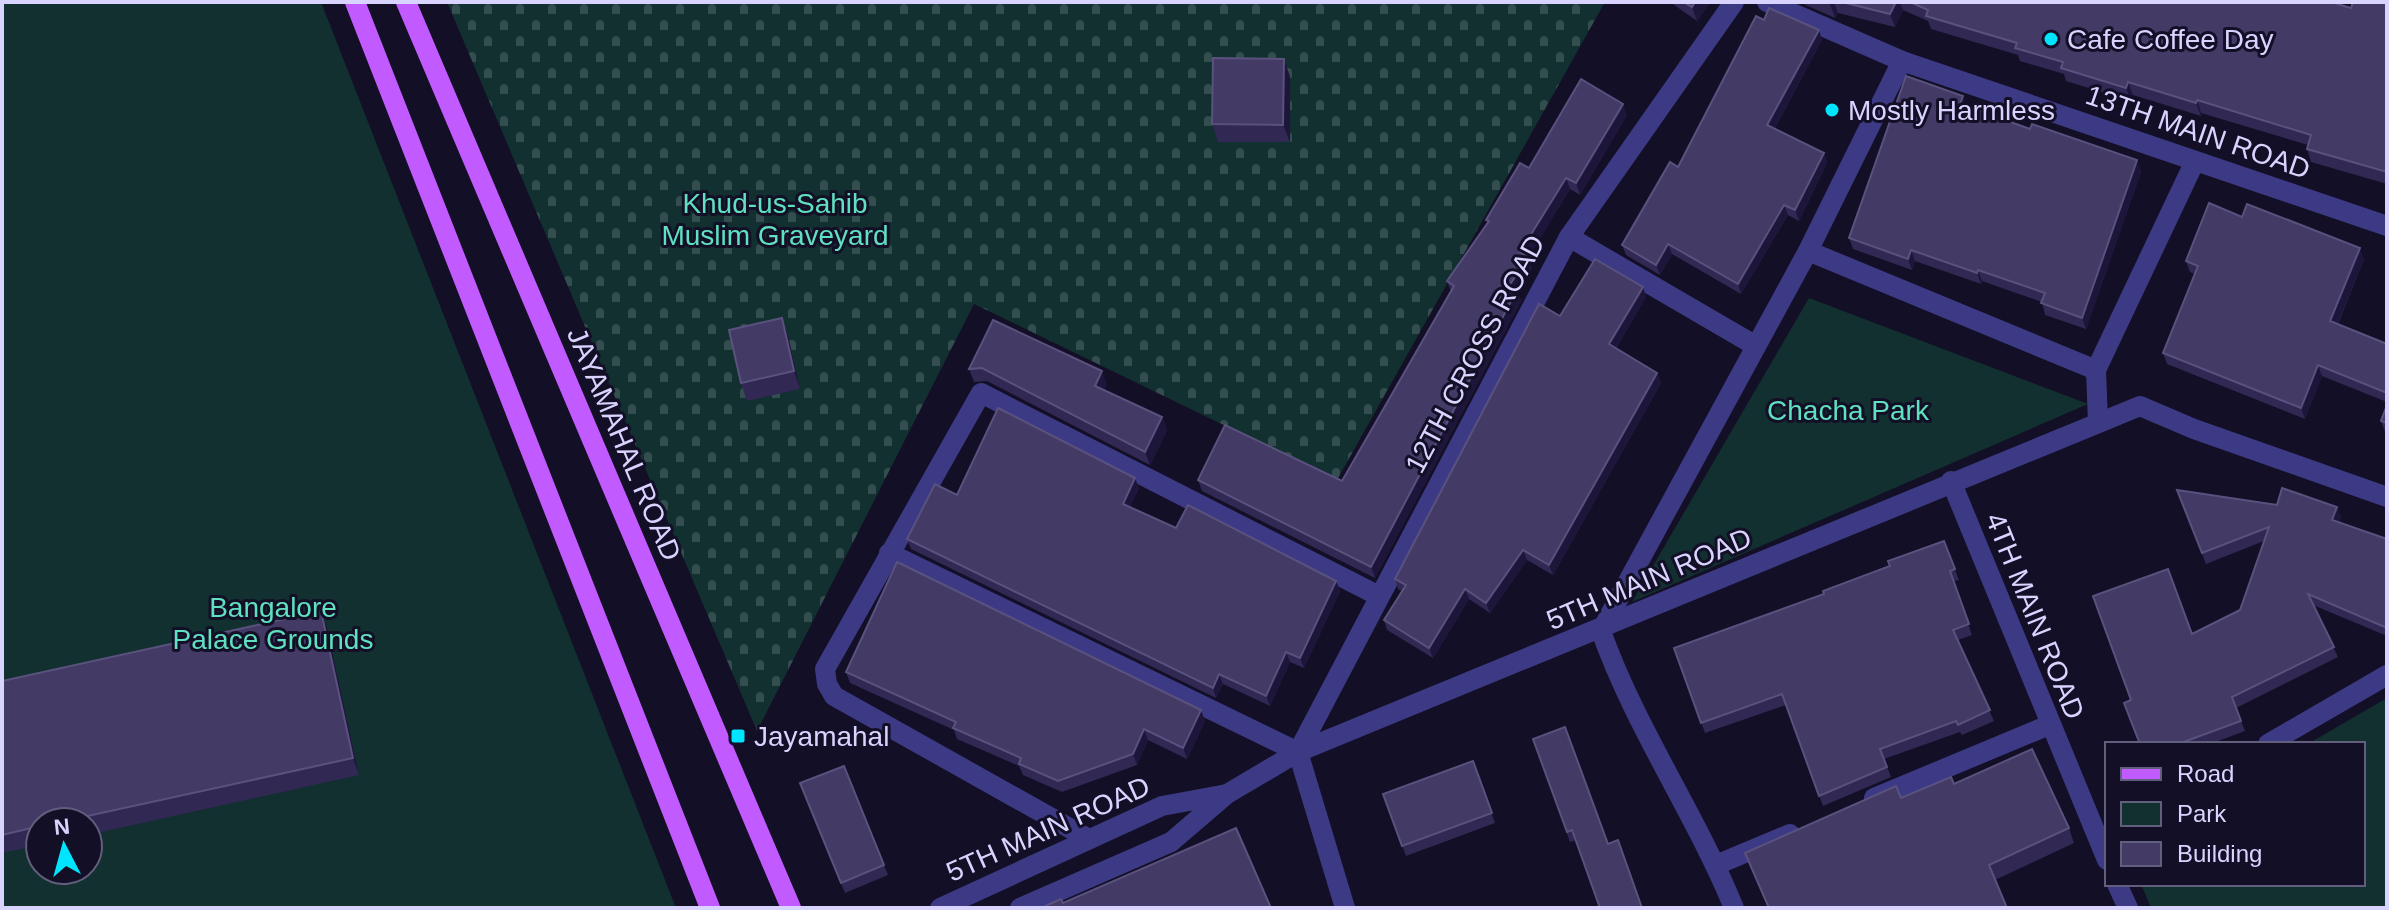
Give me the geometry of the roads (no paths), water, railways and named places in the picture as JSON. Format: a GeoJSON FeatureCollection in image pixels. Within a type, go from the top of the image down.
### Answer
{"type":"FeatureCollection","features":[{"type":"Feature","properties":{"kind":"main road"},"geometry":{"type":"LineString","coordinates":[[355,2],[710,908]]}},
{"type":"Feature","properties":{"kind":"main road","name":"JAYAMAHAL ROAD"},"geometry":{"type":"LineString","coordinates":[[406,2],[791,908]]}},
{"type":"Feature","properties":{"kind":"street","name":"12TH CROSS ROAD"},"geometry":{"type":"LineString","coordinates":[[1298,752],[1569,237],[1734,2]]}},
{"type":"Feature","properties":{"kind":"street","name":"13TH MAIN ROAD"},"geometry":{"type":"LineString","coordinates":[[1767,2],[1902,61],[2387,226]]}},
{"type":"Feature","properties":{"kind":"street"},"geometry":{"type":"LineString","coordinates":[[1734,908],[1716,865],[1614,667],[1601,631],[1808,251],[1902,61]]}},
{"type":"Feature","properties":{"kind":"street"},"geometry":{"type":"LineString","coordinates":[[2098,423],[2096,370],[2195,161]]}},
{"type":"Feature","properties":{"kind":"street"},"geometry":{"type":"LineString","coordinates":[[1569,237],[1756,346]]}},
{"type":"Feature","properties":{"kind":"street"},"geometry":{"type":"LineString","coordinates":[[1808,251],[2096,370]]}},
{"type":"Feature","properties":{"kind":"street"},"geometry":{"type":"LineString","coordinates":[[1089,839],[834,696],[827,684],[825,669],[981,393],[1379,596]]}},
{"type":"Feature","properties":{"kind":"street","name":"5TH MAIN ROAD"},"geometry":{"type":"LineString","coordinates":[[1020,908],[1171,842],[1227,794],[1298,752],[1601,631],[1951,481],[2140,406],[2194,429],[2387,497]]}},
{"type":"Feature","properties":{"kind":"street","name":"4TH MAIN ROAD"},"geometry":{"type":"LineString","coordinates":[[1951,481],[2049,725],[2105,847]]}},
{"type":"Feature","properties":{"kind":"street"},"geometry":{"type":"LineString","coordinates":[[889,553],[1298,752],[1345,908]]}},
{"type":"Feature","properties":{"kind":"street"},"geometry":{"type":"LineString","coordinates":[[2271,742],[2387,675]]}},
{"type":"Feature","properties":{"kind":"street"},"geometry":{"type":"LineString","coordinates":[[1861,804],[2049,725]]}},
{"type":"Feature","properties":{"kind":"street","name":"5TH MAIN ROAD"},"geometry":{"type":"LineString","coordinates":[[940,908],[1162,806],[1227,794]]}},
{"type":"Feature","properties":{"kind":"street"},"geometry":{"type":"LineString","coordinates":[[1716,865],[1803,828]]}},
{"type":"Feature","properties":{"kind":"street"},"geometry":{"type":"LineString","coordinates":[[2118,886],[2128,908]]}},
{"type":"Feature","properties":{"kind":"place","name":"Cafe Coffee Day"},"geometry":{"type":"Point","coordinates":[2051,39]}},
{"type":"Feature","properties":{"kind":"place","name":"Mostly Harmless"},"geometry":{"type":"Point","coordinates":[1832,110]}},
{"type":"Feature","properties":{"kind":"place","name":"Jayamahal"},"geometry":{"type":"Point","coordinates":[738,736]}},
{"type":"Feature","properties":{"kind":"park label","name":"Khud-us-Sahib Muslim Graveyard"},"geometry":{"type":"Point","coordinates":[775,219]}},
{"type":"Feature","properties":{"kind":"park label","name":"Chacha Park"},"geometry":{"type":"Point","coordinates":[1848,410]}},
{"type":"Feature","properties":{"kind":"park label","name":"Bangalore Palace Grounds"},"geometry":{"type":"Point","coordinates":[273,623]}}]}
